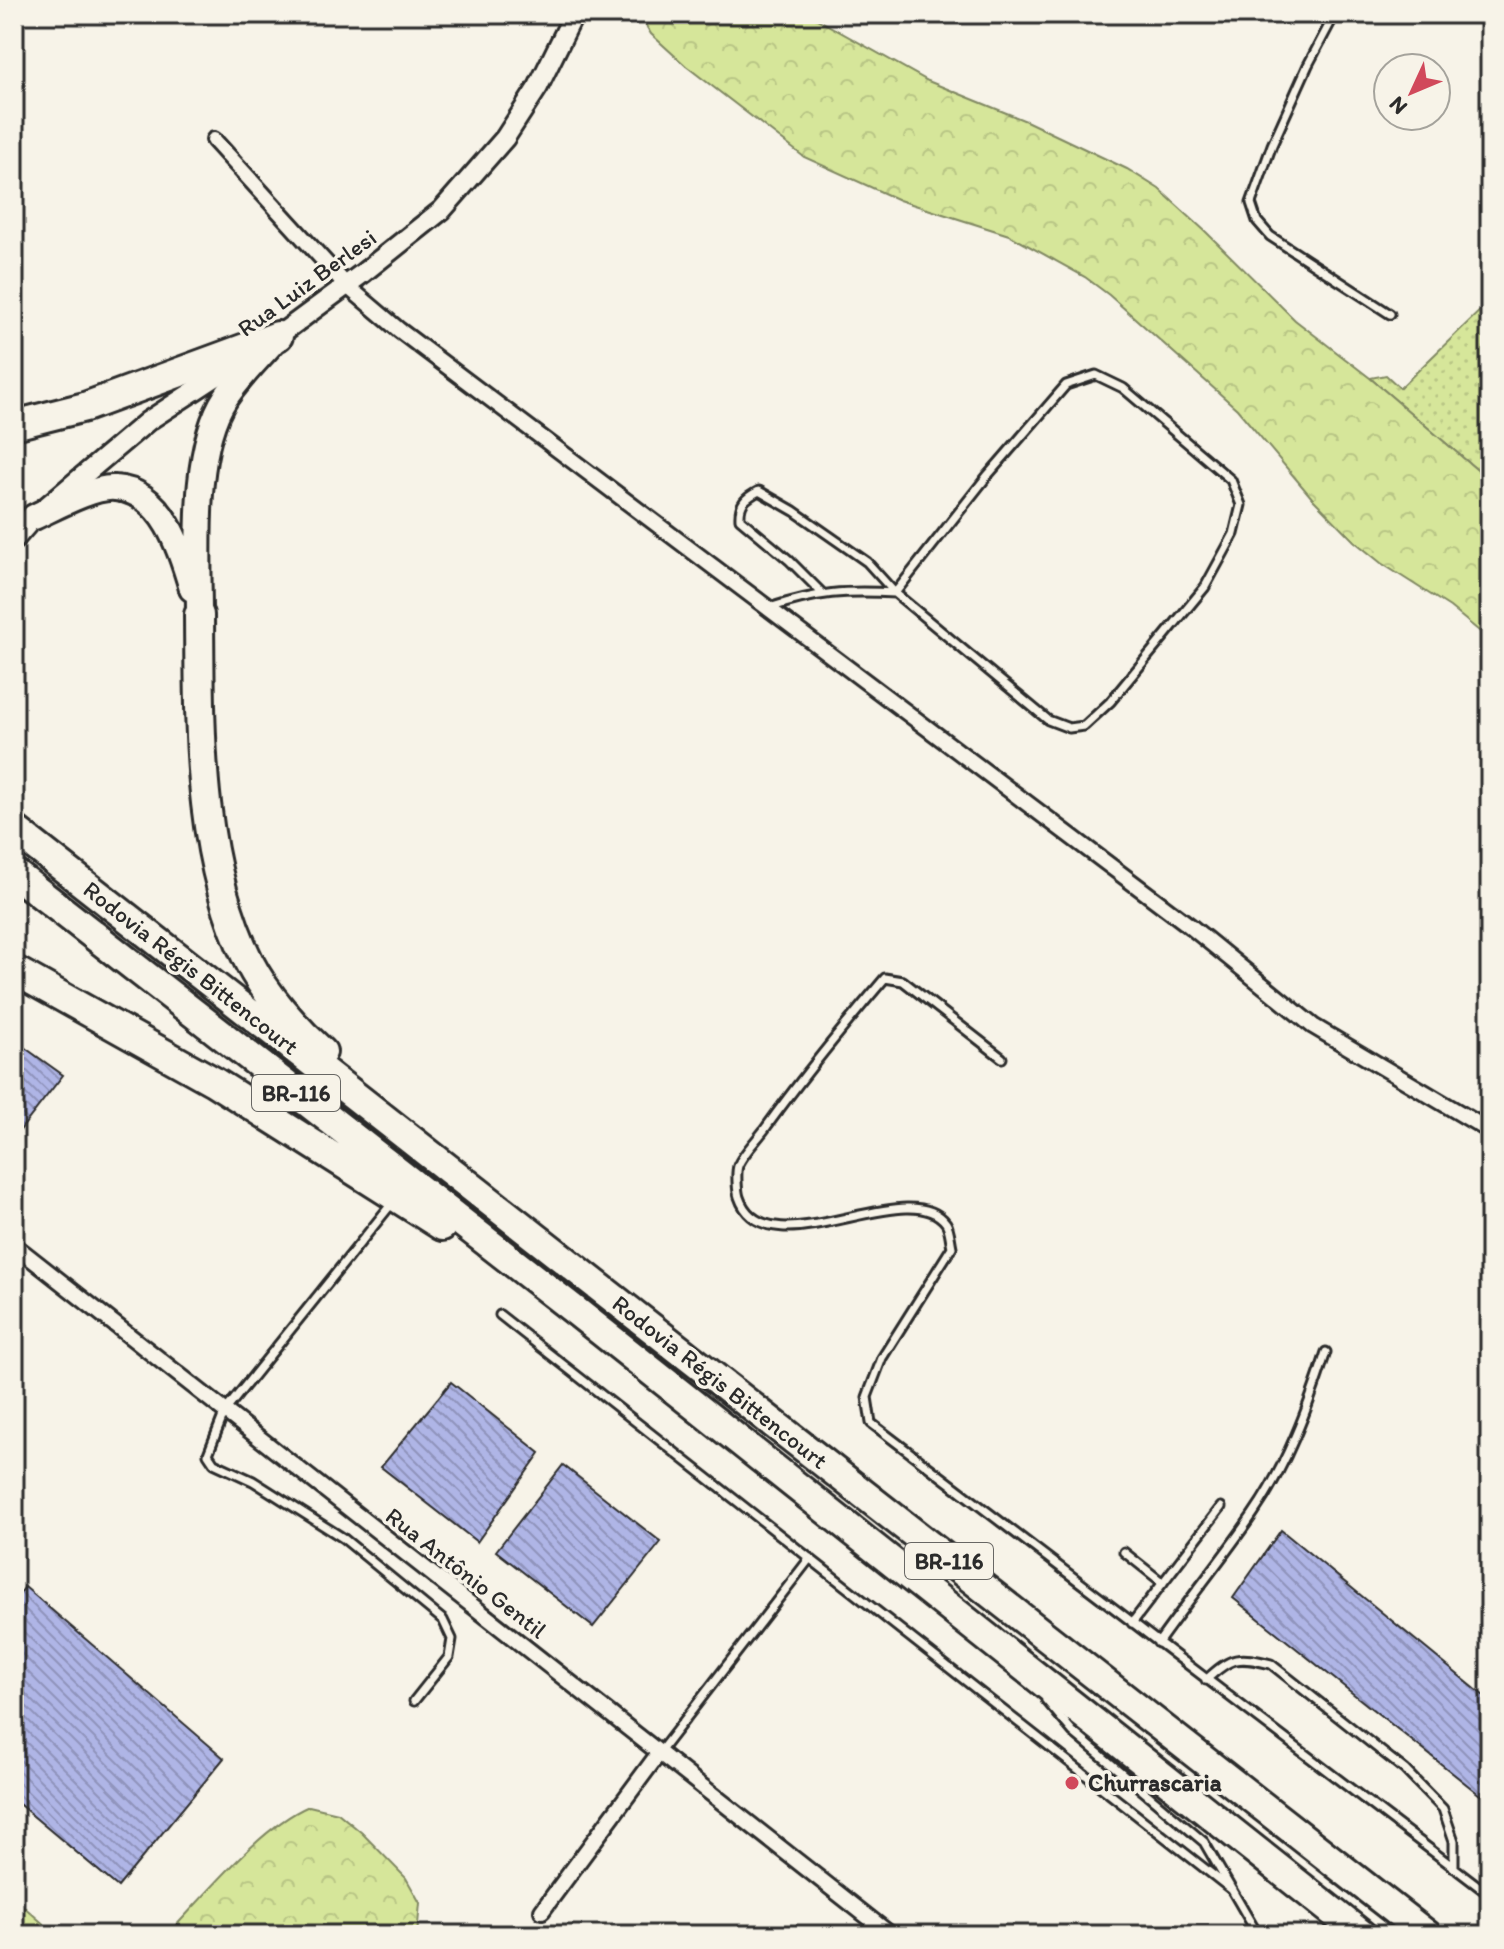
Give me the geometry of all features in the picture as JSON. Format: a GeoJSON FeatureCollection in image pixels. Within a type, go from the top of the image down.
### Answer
{"type":"FeatureCollection","features":[{"type":"Feature","properties":{"kind":"highway"},"geometry":{"type":"LineString","coordinates":[[14,425],[85,407],[278,336]]}},
{"type":"Feature","properties":{"kind":"highway"},"geometry":{"type":"LineString","coordinates":[[278,336],[225,398],[206,448],[200,492],[200,738],[216,873],[250,964],[279,1005],[308,1040],[470,1187]]}},
{"type":"Feature","properties":{"kind":"highway"},"geometry":{"type":"LineString","coordinates":[[34,517],[77,497],[114,488],[147,499],[168,526],[185,564],[199,615]]}},
{"type":"Feature","properties":{"kind":"highway","name":"Rodovia Régis Bittencourt"},"geometry":{"type":"LineString","coordinates":[[14,829],[1427,1935]]}},
{"type":"Feature","properties":{"kind":"highway","name":"Rodovia Régis Bittencourt"},"geometry":{"type":"LineString","coordinates":[[14,873],[577,1312],[1362,1935]]}},
{"type":"Feature","properties":{"kind":"highway"},"geometry":{"type":"LineString","coordinates":[[14,970],[213,1081],[577,1312]]}},
{"type":"Feature","properties":{"kind":"street","name":"Rua Luiz Berlesi"},"geometry":{"type":"LineString","coordinates":[[14,540],[34,517],[148,421],[278,336],[442,210],[505,138],[538,87],[574,14]]}},
{"type":"Feature","properties":{"kind":"street"},"geometry":{"type":"LineString","coordinates":[[214,140],[346,285],[399,330],[1190,926],[1313,1026],[1490,1131]]}},
{"type":"Feature","properties":{"kind":"street","name":"Rua Antônio Gentil"},"geometry":{"type":"LineString","coordinates":[[14,1245],[891,1935]]}},
{"type":"Feature","properties":{"kind":"street"},"geometry":{"type":"LineString","coordinates":[[542,1911],[659,1753]]}},
{"type":"Feature","properties":{"kind":"lane"},"geometry":{"type":"LineString","coordinates":[[1335,14],[1272,145],[1251,203],[1257,221],[1270,236],[1390,314]]}},
{"type":"Feature","properties":{"kind":"lane"},"geometry":{"type":"LineString","coordinates":[[822,593],[740,519],[739,508],[747,497],[759,491],[794,511],[867,562],[895,593],[1048,720],[1069,728],[1084,726],[1110,702],[1205,587],[1234,534],[1241,505],[1231,480],[1123,388],[1096,375],[1066,385],[988,475],[895,593]]}},
{"type":"Feature","properties":{"kind":"lane"},"geometry":{"type":"LineString","coordinates":[[769,608],[822,593],[849,590],[895,593]]}},
{"type":"Feature","properties":{"kind":"lane"},"geometry":{"type":"LineString","coordinates":[[1002,1058],[903,981],[885,978],[792,1092],[738,1167],[739,1196],[753,1217],[771,1226],[820,1225],[906,1206],[935,1213],[948,1225],[952,1247],[882,1358],[867,1397],[871,1423],[1490,1895]]}},
{"type":"Feature","properties":{"kind":"lane"},"geometry":{"type":"LineString","coordinates":[[397,1197],[225,1411],[208,1454],[214,1463],[253,1481],[343,1538],[443,1620],[452,1639],[449,1657],[414,1701]]}},
{"type":"Feature","properties":{"kind":"lane"},"geometry":{"type":"LineString","coordinates":[[500,1315],[1232,1890]]}},
{"type":"Feature","properties":{"kind":"lane"},"geometry":{"type":"LineString","coordinates":[[1158,1643],[1267,1491],[1306,1415],[1326,1352]]}},
{"type":"Feature","properties":{"kind":"lane"},"geometry":{"type":"LineString","coordinates":[[1132,1623],[1221,1507]]}},
{"type":"Feature","properties":{"kind":"lane"},"geometry":{"type":"LineString","coordinates":[[1124,1552],[1163,1583]]}},
{"type":"Feature","properties":{"kind":"lane"},"geometry":{"type":"LineString","coordinates":[[659,1753],[810,1558]]}},
{"type":"Feature","properties":{"kind":"lane"},"geometry":{"type":"LineString","coordinates":[[1206,1680],[1223,1665],[1245,1658],[1271,1664],[1405,1770],[1443,1809],[1454,1841],[1454,1868]]}},
{"type":"Feature","properties":{"kind":"lane"},"geometry":{"type":"LineString","coordinates":[[1015,1661],[1034,1685]]}},
{"type":"Feature","properties":{"kind":"lane"},"geometry":{"type":"LineString","coordinates":[[1044,1697],[1073,1732],[1204,1842],[1258,1935]]}},
{"type":"Feature","properties":{"kind":"green space"},"geometry":{"type":"Polygon","coordinates":[[[639,14],[808,14],[928,81],[1026,121],[1127,169],[1159,189],[1295,320],[1370,378],[1490,481],[1490,640],[1450,607],[1381,563],[1354,541],[1312,498],[1237,409],[1085,277],[1009,235],[899,200],[804,157],[686,66],[651,34],[639,14]]]}},
{"type":"Feature","properties":{"kind":"green space"},"geometry":{"type":"Polygon","coordinates":[[[1490,301],[1490,481],[1370,378],[1386,375],[1400,388],[1490,301]]]}},
{"type":"Feature","properties":{"kind":"green space"},"geometry":{"type":"Polygon","coordinates":[[[309,1806],[338,1813],[406,1878],[420,1903],[417,1935],[167,1935],[253,1845],[290,1816],[309,1806]]]}},
{"type":"Feature","properties":{"kind":"green space"},"geometry":{"type":"Polygon","coordinates":[[[14,1898],[56,1935],[14,1935],[14,1898]]]}},
{"type":"Feature","properties":{"kind":"building"},"geometry":{"type":"Polygon","coordinates":[[[14,1040],[63,1075],[14,1138],[14,1040]]]}},
{"type":"Feature","properties":{"kind":"building"},"geometry":{"type":"Polygon","coordinates":[[[451,1382],[540,1453],[477,1542],[381,1467],[451,1382]]]}},
{"type":"Feature","properties":{"kind":"building"},"geometry":{"type":"Polygon","coordinates":[[[563,1465],[661,1542],[593,1627],[496,1551],[563,1465]]]}},
{"type":"Feature","properties":{"kind":"building"},"geometry":{"type":"Polygon","coordinates":[[[1281,1530],[1490,1701],[1490,1803],[1233,1598],[1281,1530]]]}},
{"type":"Feature","properties":{"kind":"building"},"geometry":{"type":"Polygon","coordinates":[[[25,1587],[224,1758],[118,1887],[14,1800],[14,1601],[25,1587]]]}},
{"type":"Feature","properties":{"kind":"place","name":"Churrascaria"},"geometry":{"type":"Point","coordinates":[1072,1783]}}]}
